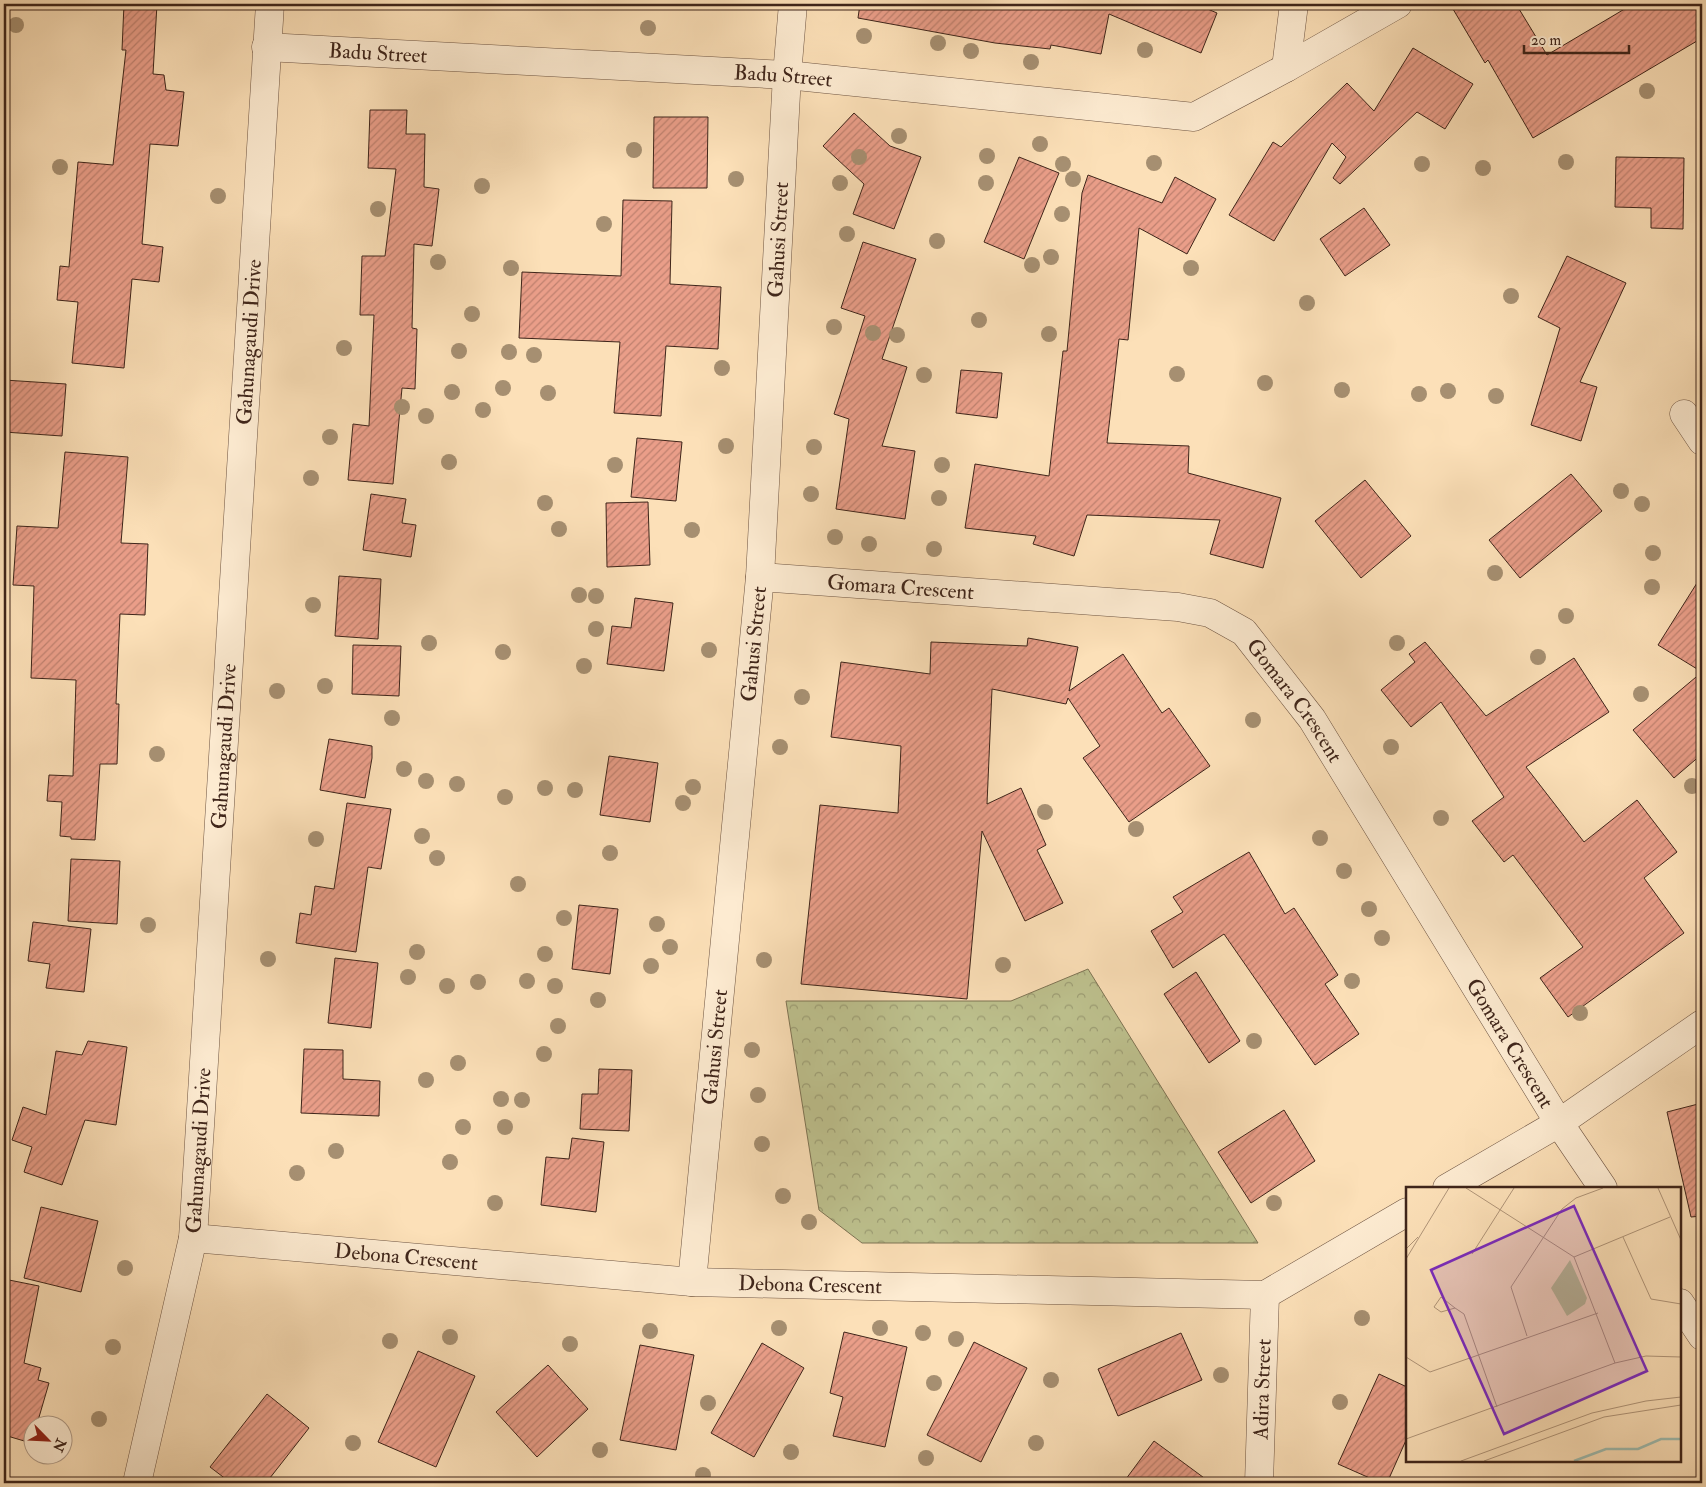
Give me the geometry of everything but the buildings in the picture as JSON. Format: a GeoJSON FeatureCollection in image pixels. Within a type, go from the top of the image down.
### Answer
{"type":"FeatureCollection","features":[{"type":"Feature","properties":{"kind":"street","name":"Gahunagaudi Drive"},"geometry":{"type":"LineString","coordinates":[[137,1483],[193,1238],[270,4]]}},
{"type":"Feature","properties":{"kind":"street","name":"Gahusi Street"},"geometry":{"type":"LineString","coordinates":[[692,1282],[760,576],[787,75],[793,4]]}},
{"type":"Feature","properties":{"kind":"street"},"geometry":{"type":"LineString","coordinates":[[1286,68],[1294,4]]}},
{"type":"Feature","properties":{"kind":"street","name":"Badu Street"},"geometry":{"type":"LineString","coordinates":[[266,47],[787,75],[1194,116],[1286,68],[1398,4]]}},
{"type":"Feature","properties":{"kind":"street"},"geometry":{"type":"LineString","coordinates":[[1684,414],[1702,441]]}},
{"type":"Feature","properties":{"kind":"street","name":"Gomara Crescent"},"geometry":{"type":"LineString","coordinates":[[760,576],[1178,607],[1210,613],[1244,632],[1312,719],[1559,1123],[1602,1187]]}},
{"type":"Feature","properties":{"kind":"street"},"geometry":{"type":"LineString","coordinates":[[1449,1187],[1559,1123],[1702,1024]]}},
{"type":"Feature","properties":{"kind":"street"},"geometry":{"type":"LineString","coordinates":[[1265,1295],[1406,1213]]}},
{"type":"Feature","properties":{"kind":"street","name":"Debona Crescent"},"geometry":{"type":"LineString","coordinates":[[193,1238],[692,1282],[1265,1295]]}},
{"type":"Feature","properties":{"kind":"street","name":"Adira Street"},"geometry":{"type":"LineString","coordinates":[[1259,1483],[1265,1295]]}},
{"type":"Feature","properties":{"kind":"street"},"geometry":{"type":"LineString","coordinates":[[1681,1304],[1702,1336]]}},
{"type":"Feature","properties":{"kind":"green space"},"geometry":{"type":"Polygon","coordinates":[[[1088,969],[1258,1243],[862,1243],[819,1210],[786,1001],[1011,1001],[1088,969]]]}}]}
